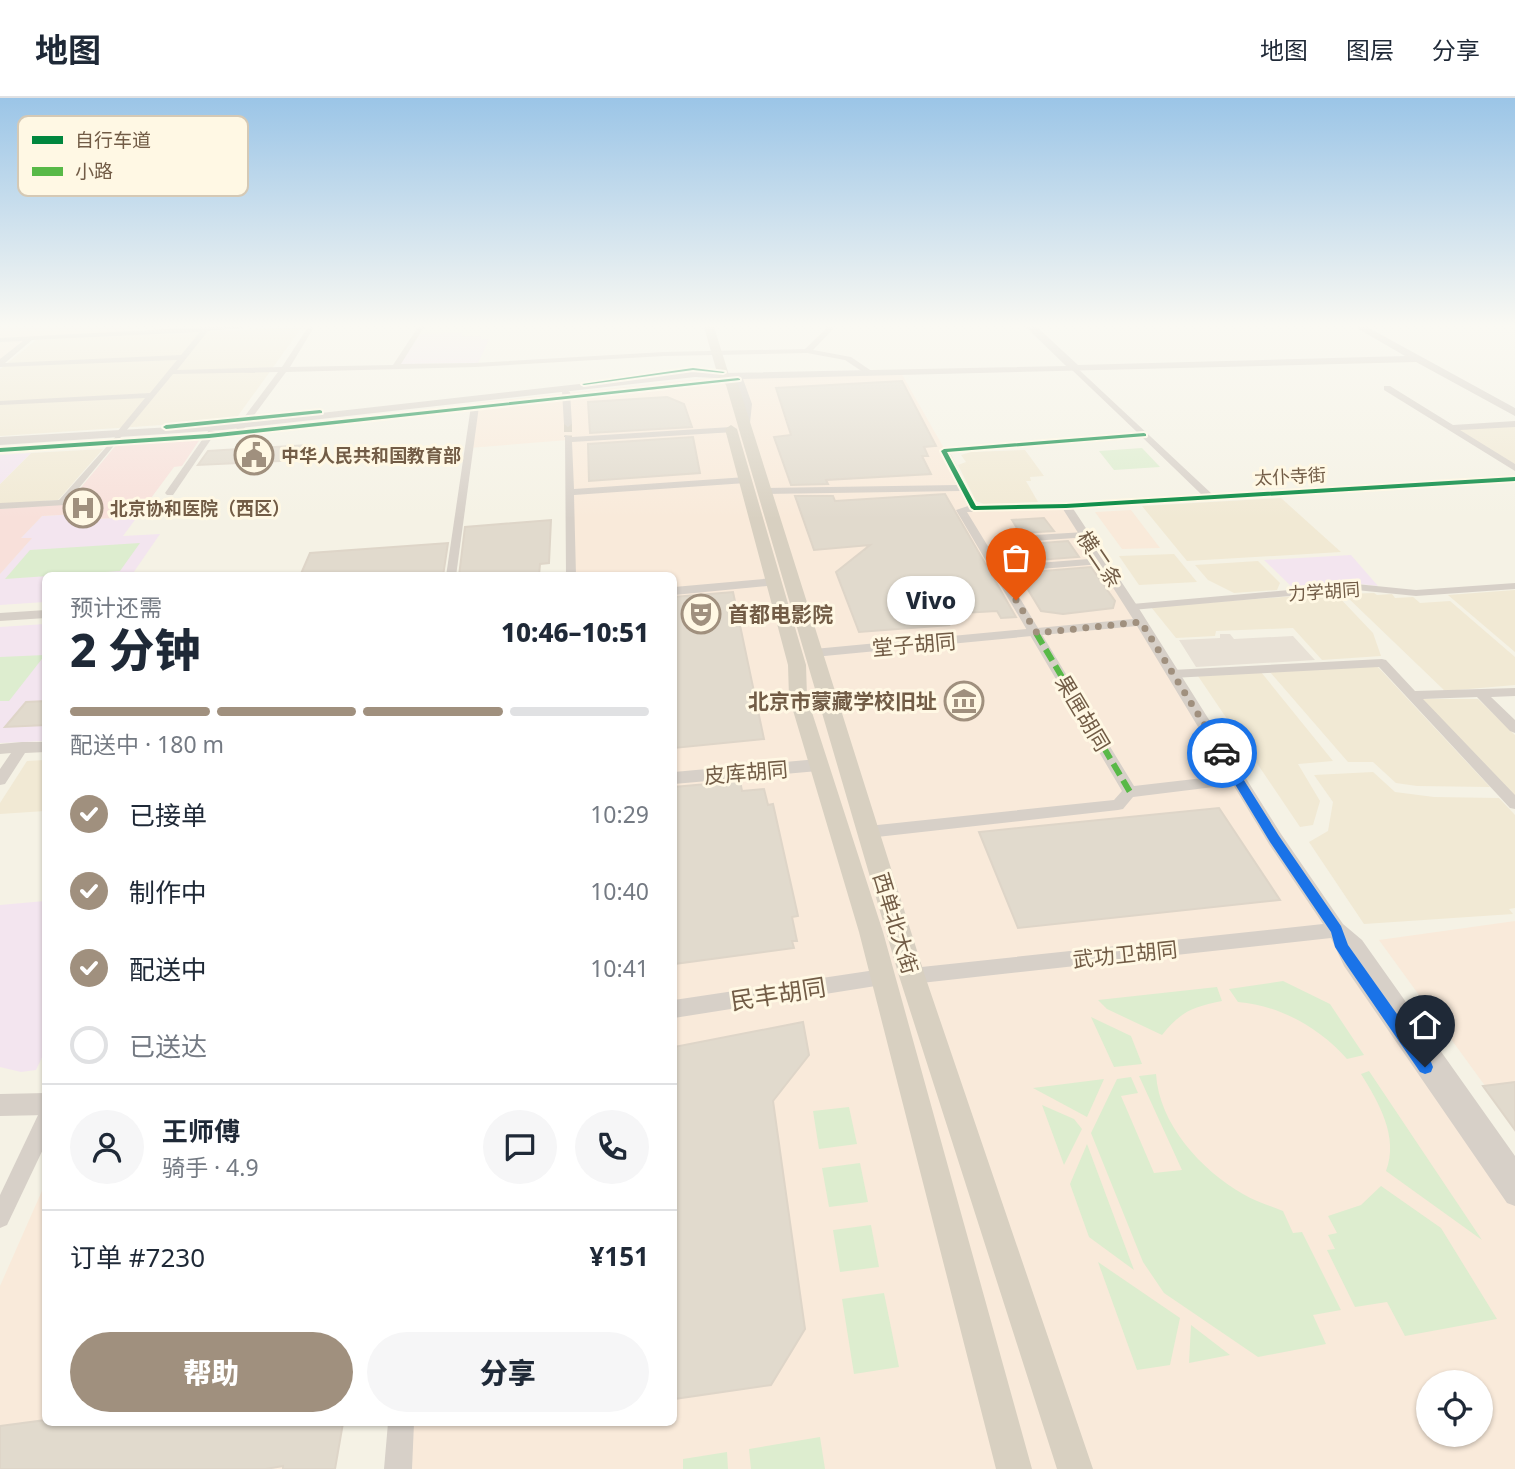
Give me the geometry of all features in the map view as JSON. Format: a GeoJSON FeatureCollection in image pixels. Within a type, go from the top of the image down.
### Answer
{"type":"FeatureCollection","features":[{"type":"Feature","properties":{"kind":"main road"},"geometry":{"type":"LineString","coordinates":[[0,443],[212,432],[241,426],[547,391]]}},
{"type":"Feature","properties":{"kind":"main road"},"geometry":{"type":"LineString","coordinates":[[118,436],[576,391]]}},
{"type":"Feature","properties":{"kind":"main road","name":"西单北大街"},"geometry":{"type":"LineString","coordinates":[[733,391],[746,480],[797,665],[798,697],[882,978],[1014,1469]]}},
{"type":"Feature","properties":{"kind":"main road"},"geometry":{"type":"LineString","coordinates":[[1475,391],[1515,413]]}},
{"type":"Feature","properties":{"kind":"main road","name":"西单北大街"},"geometry":{"type":"LineString","coordinates":[[737,426],[765,491],[912,976],[1075,1469]]}},
{"type":"Feature","properties":{"kind":"street"},"geometry":{"type":"LineString","coordinates":[[0,506],[62,503],[156,391]]}},
{"type":"Feature","properties":{"kind":"street"},"geometry":{"type":"LineString","coordinates":[[241,426],[268,391]]}},
{"type":"Feature","properties":{"kind":"street"},"geometry":{"type":"LineString","coordinates":[[1098,391],[1208,496]]}},
{"type":"Feature","properties":{"kind":"street"},"geometry":{"type":"LineString","coordinates":[[1392,391],[1515,468]]}},
{"type":"Feature","properties":{"kind":"street"},"geometry":{"type":"LineString","coordinates":[[566,392],[568,424]]}},
{"type":"Feature","properties":{"kind":"street"},"geometry":{"type":"LineString","coordinates":[[0,403],[152,395]]}},
{"type":"Feature","properties":{"kind":"street"},"geometry":{"type":"LineString","coordinates":[[452,572],[475,406]]}},
{"type":"Feature","properties":{"kind":"street"},"geometry":{"type":"LineString","coordinates":[[1451,428],[1515,424]]}},
{"type":"Feature","properties":{"kind":"street"},"geometry":{"type":"LineString","coordinates":[[571,572],[568,438],[737,426]]}},
{"type":"Feature","properties":{"kind":"street"},"geometry":{"type":"LineString","coordinates":[[170,493],[212,432]]}},
{"type":"Feature","properties":{"kind":"street"},"geometry":{"type":"LineString","coordinates":[[974,509],[944,451],[1143,435]]}},
{"type":"Feature","properties":{"kind":"street","name":"太仆寺街"},"geometry":{"type":"LineString","coordinates":[[974,509],[1515,479]]}},
{"type":"Feature","properties":{"kind":"street"},"geometry":{"type":"LineString","coordinates":[[569,492],[746,480]]}},
{"type":"Feature","properties":{"kind":"street"},"geometry":{"type":"LineString","coordinates":[[765,491],[962,488]]}},
{"type":"Feature","properties":{"kind":"street","name":"横二条"},"geometry":{"type":"LineString","coordinates":[[1066,506],[1337,930],[1355,946],[1515,1175]]}},
{"type":"Feature","properties":{"kind":"street","name":"果匣胡同"},"geometry":{"type":"LineString","coordinates":[[974,509],[961,509],[1130,792]]}},
{"type":"Feature","properties":{"kind":"street"},"geometry":{"type":"LineString","coordinates":[[1018,539],[1084,535]]}},
{"type":"Feature","properties":{"kind":"street"},"geometry":{"type":"LineString","coordinates":[[1000,569],[1101,561]]}},
{"type":"Feature","properties":{"kind":"street"},"geometry":{"type":"LineString","coordinates":[[677,591],[774,582]]}},
{"type":"Feature","properties":{"kind":"street","name":"力学胡同"},"geometry":{"type":"LineString","coordinates":[[1132,607],[1356,587],[1416,593],[1515,586]]}},
{"type":"Feature","properties":{"kind":"street"},"geometry":{"type":"LineString","coordinates":[[0,617],[42,614]]}},
{"type":"Feature","properties":{"kind":"street","name":"堂子胡同"},"geometry":{"type":"LineString","coordinates":[[814,653],[1141,622]]}},
{"type":"Feature","properties":{"kind":"street"},"geometry":{"type":"LineString","coordinates":[[1172,674],[1382,663],[1515,804]]}},
{"type":"Feature","properties":{"kind":"street"},"geometry":{"type":"LineString","coordinates":[[1412,695],[1515,692]]}},
{"type":"Feature","properties":{"kind":"street"},"geometry":{"type":"LineString","coordinates":[[1482,695],[1515,728]]}},
{"type":"Feature","properties":{"kind":"street"},"geometry":{"type":"LineString","coordinates":[[0,780],[22,747]]}},
{"type":"Feature","properties":{"kind":"street"},"geometry":{"type":"LineString","coordinates":[[0,749],[42,747]]}},
{"type":"Feature","properties":{"kind":"street","name":"皮库胡同"},"geometry":{"type":"LineString","coordinates":[[677,778],[818,765]]}},
{"type":"Feature","properties":{"kind":"street"},"geometry":{"type":"LineString","coordinates":[[868,832],[1118,805],[1130,792],[1238,779]]}},
{"type":"Feature","properties":{"kind":"street","name":"横二条"},"geometry":{"type":"LineString","coordinates":[[1337,930],[1342,947],[1350,960],[1515,1195]]}},
{"type":"Feature","properties":{"kind":"street","name":"武功卫胡同"},"geometry":{"type":"LineString","coordinates":[[912,976],[1337,930]]}},
{"type":"Feature","properties":{"kind":"street","name":"民丰胡同"},"geometry":{"type":"LineString","coordinates":[[677,1009],[882,978]]}},
{"type":"Feature","properties":{"kind":"street"},"geometry":{"type":"LineString","coordinates":[[0,1105],[42,1104]]}},
{"type":"Feature","properties":{"kind":"street"},"geometry":{"type":"LineString","coordinates":[[0,1218],[42,1129]]}},
{"type":"Feature","properties":{"kind":"street"},"geometry":{"type":"LineString","coordinates":[[398,1469],[401,1426]]}},
{"type":"Feature","properties":{"kind":"shaded area"},"geometry":{"type":"Polygon","coordinates":[[[0,391],[256,391],[235,420],[0,436],[0,391]]]}},
{"type":"Feature","properties":{"kind":"shaded area"},"geometry":{"type":"Polygon","coordinates":[[[588,391],[911,391],[978,508],[1067,509],[1515,1189],[1515,1469],[395,1469],[399,1426],[677,1426],[677,572],[571,572],[568,440],[469,448],[476,403],[588,391]]]}},
{"type":"Feature","properties":{"kind":"shaded area"},"geometry":{"type":"Polygon","coordinates":[[[1515,424],[1515,468],[1451,428],[1515,424]]]}},
{"type":"Feature","properties":{"kind":"shaded area","name":"北京协和医院（西区）"},"geometry":{"type":"Polygon","coordinates":[[[200,439],[182,466],[174,467],[137,517],[72,520],[77,514],[42,516],[21,538],[32,538],[0,574],[0,509],[68,503],[117,444],[200,439]]]}},
{"type":"Feature","properties":{"kind":"shaded area"},"geometry":{"type":"Polygon","coordinates":[[[103,449],[58,500],[0,504],[0,484],[31,453],[103,449]]]}},
{"type":"Feature","properties":{"kind":"shaded area"},"geometry":{"type":"Polygon","coordinates":[[[1025,450],[1044,476],[1030,477],[1031,481],[1026,481],[1038,502],[984,504],[976,501],[958,465],[966,462],[961,455],[971,452],[1025,450]]]}},
{"type":"Feature","properties":{"kind":"shaded area"},"geometry":{"type":"Polygon","coordinates":[[[31,453],[0,484],[0,455],[31,453]]]}},
{"type":"Feature","properties":{"kind":"shaded area"},"geometry":{"type":"Polygon","coordinates":[[[1281,498],[1341,552],[1187,561],[1142,506],[1281,498]]]}},
{"type":"Feature","properties":{"kind":"shaded area"},"geometry":{"type":"Polygon","coordinates":[[[1131,510],[1160,548],[1122,549],[1095,512],[1131,510]]]}},
{"type":"Feature","properties":{"kind":"shaded area"},"geometry":{"type":"Polygon","coordinates":[[[78,514],[73,520],[137,517],[123,536],[160,534],[134,572],[42,572],[42,602],[0,605],[0,574],[31,539],[20,539],[42,516],[78,514]]]}},
{"type":"Feature","properties":{"kind":"shaded area"},"geometry":{"type":"Polygon","coordinates":[[[1174,554],[1197,582],[1139,585],[1119,556],[1174,554]]]}},
{"type":"Feature","properties":{"kind":"shaded area"},"geometry":{"type":"Polygon","coordinates":[[[1351,555],[1378,586],[1360,584],[1294,589],[1264,560],[1351,555]]]}},
{"type":"Feature","properties":{"kind":"shaded area"},"geometry":{"type":"Polygon","coordinates":[[[1258,561],[1280,583],[1277,590],[1234,593],[1208,580],[1195,565],[1258,561]]]}},
{"type":"Feature","properties":{"kind":"shaded area"},"geometry":{"type":"Polygon","coordinates":[[[1515,590],[1515,652],[1448,595],[1515,590]]]}},
{"type":"Feature","properties":{"kind":"shaded area"},"geometry":{"type":"Polygon","coordinates":[[[1335,593],[1373,633],[1381,656],[1322,660],[1293,628],[1216,631],[1215,636],[1176,638],[1151,607],[1335,593]]]}},
{"type":"Feature","properties":{"kind":"shaded area"},"geometry":{"type":"Polygon","coordinates":[[[1344,594],[1392,594],[1395,598],[1413,597],[1420,603],[1450,601],[1515,657],[1515,685],[1445,691],[1344,594]]]}},
{"type":"Feature","properties":{"kind":"shaded area"},"geometry":{"type":"Polygon","coordinates":[[[42,624],[42,741],[0,743],[0,627],[42,624]]]}},
{"type":"Feature","properties":{"kind":"shaded area"},"geometry":{"type":"Polygon","coordinates":[[[1220,634],[1230,634],[1234,639],[1293,636],[1315,660],[1196,667],[1179,640],[1220,638],[1220,634]]]}},
{"type":"Feature","properties":{"kind":"shaded area"},"geometry":{"type":"Polygon","coordinates":[[[1377,666],[1490,787],[1417,786],[1396,783],[1373,762],[1348,762],[1270,672],[1377,666]]]}},
{"type":"Feature","properties":{"kind":"shaded area"},"geometry":{"type":"Polygon","coordinates":[[[1261,672],[1333,761],[1298,764],[1320,801],[1313,825],[1300,827],[1198,676],[1261,672]]]}},
{"type":"Feature","properties":{"kind":"shaded area"},"geometry":{"type":"Polygon","coordinates":[[[1422,699],[1478,699],[1515,735],[1515,797],[1422,699]]]}},
{"type":"Feature","properties":{"kind":"shaded area"},"geometry":{"type":"Polygon","coordinates":[[[42,760],[42,811],[0,814],[0,803],[27,761],[42,760]]]}},
{"type":"Feature","properties":{"kind":"shaded area"},"geometry":{"type":"Polygon","coordinates":[[[1373,772],[1395,792],[1434,797],[1499,798],[1515,815],[1515,908],[1509,909],[1513,914],[1364,924],[1309,842],[1328,831],[1333,802],[1314,775],[1373,772]]]}},
{"type":"Feature","properties":{"kind":"shaded area"},"geometry":{"type":"Polygon","coordinates":[[[42,901],[42,1057],[36,1070],[21,1072],[0,1067],[0,905],[42,901]]]}},
{"type":"Feature","properties":{"kind":"shaded area"},"geometry":{"type":"Polygon","coordinates":[[[1515,921],[1515,1127],[1379,940],[1515,921]]]}},
{"type":"Feature","properties":{"kind":"shaded area"},"geometry":{"type":"Polygon","coordinates":[[[42,1191],[42,1426],[337,1426],[330,1469],[0,1469],[0,1286],[42,1191]]]}},
{"type":"Feature","properties":{"kind":"green space"},"geometry":{"type":"Polygon","coordinates":[[[1142,448],[1160,467],[1114,470],[1099,451],[1142,448]]]}},
{"type":"Feature","properties":{"kind":"green space"},"geometry":{"type":"Polygon","coordinates":[[[140,543],[120,571],[42,572],[42,576],[5,579],[30,550],[140,543]]]}},
{"type":"Feature","properties":{"kind":"green space"},"geometry":{"type":"Polygon","coordinates":[[[42,655],[42,659],[9,701],[0,701],[0,657],[42,655]]]}},
{"type":"Feature","properties":{"kind":"green space"},"geometry":{"type":"Polygon","coordinates":[[[1283,981],[1330,1004],[1364,1055],[1347,1059],[1324,1037],[1298,1020],[1269,1008],[1238,1002],[1229,989],[1283,981]]]}},
{"type":"Feature","properties":{"kind":"green space"},"geometry":{"type":"Polygon","coordinates":[[[1217,987],[1222,1001],[1188,1011],[1175,1020],[1162,1035],[1107,1009],[1098,1000],[1217,987]]]}},
{"type":"Feature","properties":{"kind":"green space"},"geometry":{"type":"Polygon","coordinates":[[[1091,1017],[1131,1036],[1142,1064],[1114,1067],[1091,1017]]]}},
{"type":"Feature","properties":{"kind":"green space"},"geometry":{"type":"Polygon","coordinates":[[[1369,1071],[1482,1240],[1386,1171],[1389,1133],[1380,1108],[1361,1074],[1369,1071]]]}},
{"type":"Feature","properties":{"kind":"green space"},"geometry":{"type":"Polygon","coordinates":[[[1156,1074],[1165,1110],[1174,1128],[1198,1159],[1243,1194],[1283,1211],[1293,1233],[1302,1232],[1341,1310],[1313,1315],[1326,1344],[1258,1357],[1164,1293],[1143,1262],[1091,1133],[1117,1079],[1131,1077],[1138,1093],[1121,1096],[1154,1173],[1182,1170],[1139,1076],[1156,1074]]]}},
{"type":"Feature","properties":{"kind":"green space"},"geometry":{"type":"Polygon","coordinates":[[[1104,1079],[1087,1117],[1033,1088],[1104,1079]]]}},
{"type":"Feature","properties":{"kind":"green space"},"geometry":{"type":"Polygon","coordinates":[[[1042,1105],[1074,1119],[1082,1129],[1064,1165],[1042,1105]]]}},
{"type":"Feature","properties":{"kind":"green space"},"geometry":{"type":"Polygon","coordinates":[[[849,1107],[857,1144],[819,1149],[813,1111],[849,1107]]]}},
{"type":"Feature","properties":{"kind":"green space"},"geometry":{"type":"Polygon","coordinates":[[[1087,1144],[1134,1270],[1089,1237],[1070,1184],[1087,1144]]]}},
{"type":"Feature","properties":{"kind":"green space"},"geometry":{"type":"Polygon","coordinates":[[[860,1163],[868,1202],[829,1207],[822,1168],[860,1163]]]}},
{"type":"Feature","properties":{"kind":"green space"},"geometry":{"type":"Polygon","coordinates":[[[1381,1186],[1441,1228],[1497,1319],[1405,1336],[1387,1302],[1355,1307],[1327,1250],[1335,1249],[1328,1235],[1337,1233],[1328,1216],[1361,1205],[1381,1186]]]}},
{"type":"Feature","properties":{"kind":"green space"},"geometry":{"type":"Polygon","coordinates":[[[871,1225],[879,1267],[840,1272],[833,1230],[871,1225]]]}},
{"type":"Feature","properties":{"kind":"green space"},"geometry":{"type":"Polygon","coordinates":[[[1098,1262],[1180,1318],[1170,1365],[1137,1370],[1098,1262]]]}},
{"type":"Feature","properties":{"kind":"green space"},"geometry":{"type":"Polygon","coordinates":[[[884,1293],[899,1367],[854,1374],[842,1299],[884,1293]]]}},
{"type":"Feature","properties":{"kind":"green space"},"geometry":{"type":"Polygon","coordinates":[[[1191,1325],[1230,1355],[1189,1363],[1191,1325]]]}},
{"type":"Feature","properties":{"kind":"green space"},"geometry":{"type":"Polygon","coordinates":[[[820,1437],[825,1469],[751,1469],[749,1449],[820,1437]]]}},
{"type":"Feature","properties":{"kind":"green space"},"geometry":{"type":"Polygon","coordinates":[[[727,1452],[728,1469],[683,1469],[683,1459],[727,1452]]]}},
{"type":"Feature","properties":{"kind":"building"},"geometry":{"type":"Polygon","coordinates":[[[777,391],[907,391],[936,446],[924,447],[928,456],[922,456],[931,474],[826,480],[828,484],[791,485],[774,437],[791,435],[777,391]]]}},
{"type":"Feature","properties":{"kind":"building"},"geometry":{"type":"Polygon","coordinates":[[[667,397],[684,404],[692,427],[590,433],[588,402],[667,397]]]}},
{"type":"Feature","properties":{"kind":"building"},"geometry":{"type":"Polygon","coordinates":[[[693,437],[700,473],[589,481],[588,444],[693,437]]]}},
{"type":"Feature","properties":{"kind":"building","name":"中华人民共和国教育部"},"geometry":{"type":"Polygon","coordinates":[[[308,445],[300,460],[198,465],[208,451],[308,445]]]}},
{"type":"Feature","properties":{"kind":"building"},"geometry":{"type":"Polygon","coordinates":[[[945,494],[1016,617],[1001,618],[997,611],[944,614],[949,625],[859,632],[836,572],[870,545],[814,550],[795,496],[833,496],[835,501],[945,494]]]}},
{"type":"Feature","properties":{"kind":"building"},"geometry":{"type":"Polygon","coordinates":[[[1044,518],[1054,531],[1020,533],[1012,520],[1044,518]]]}},
{"type":"Feature","properties":{"kind":"building"},"geometry":{"type":"Polygon","coordinates":[[[551,520],[549,563],[540,564],[539,572],[459,572],[465,527],[551,520]]]}},
{"type":"Feature","properties":{"kind":"building"},"geometry":{"type":"Polygon","coordinates":[[[1068,541],[1079,557],[1038,560],[1027,544],[1068,541]]]}},
{"type":"Feature","properties":{"kind":"building"},"geometry":{"type":"Polygon","coordinates":[[[448,543],[444,572],[302,572],[310,553],[448,543]]]}},
{"type":"Feature","properties":{"kind":"building"},"geometry":{"type":"Polygon","coordinates":[[[1091,567],[1115,601],[1113,608],[1063,614],[1041,611],[1018,573],[1091,567]]]}},
{"type":"Feature","properties":{"kind":"building"},"geometry":{"type":"Polygon","coordinates":[[[733,592],[764,739],[677,748],[677,597],[733,592]]]}},
{"type":"Feature","properties":{"kind":"building"},"geometry":{"type":"Polygon","coordinates":[[[42,701],[42,725],[5,727],[26,702],[42,701]]]}},
{"type":"Feature","properties":{"kind":"building"},"geometry":{"type":"Polygon","coordinates":[[[740,781],[742,791],[764,789],[768,805],[773,804],[798,916],[792,917],[797,941],[792,941],[794,948],[677,964],[677,787],[740,781]]]}},
{"type":"Feature","properties":{"kind":"building"},"geometry":{"type":"Polygon","coordinates":[[[1219,808],[1280,900],[1018,928],[979,832],[1219,808]]]}},
{"type":"Feature","properties":{"kind":"building"},"geometry":{"type":"Polygon","coordinates":[[[803,1022],[809,1055],[773,1101],[805,1329],[771,1385],[677,1399],[677,1046],[803,1022]]]}},
{"type":"Feature","properties":{"kind":"building"},"geometry":{"type":"Polygon","coordinates":[[[1515,1082],[1515,1130],[1483,1086],[1515,1082]]]}},
{"type":"Feature","properties":{"kind":"building"},"geometry":{"type":"Polygon","coordinates":[[[42,1421],[42,1426],[342,1426],[335,1469],[283,1469],[283,1466],[266,1469],[0,1469],[0,1426],[42,1421]]]}},
{"type":"Feature","properties":{"kind":"tunnel"},"geometry":{"type":"LineString","coordinates":[[568,424],[568,437]]}},
{"type":"Feature","properties":{"kind":"marked path"},"geometry":{"type":"LineString","coordinates":[[1036,633],[1130,792]]}},
{"type":"Feature","properties":{"kind":"cycle path"},"geometry":{"type":"LineString","coordinates":[[0,450],[209,436],[627,391]]}},
{"type":"Feature","properties":{"kind":"cycle path"},"geometry":{"type":"LineString","coordinates":[[166,427],[320,412]]}},
{"type":"Feature","properties":{"kind":"cycle path"},"geometry":{"type":"LineString","coordinates":[[1144,435],[944,451],[974,508],[1066,506],[1515,479]]}},
{"type":"Feature","properties":{"kind":"way so far"},"geometry":{"type":"LineString","coordinates":[[1016,600],[1037,633],[1141,622],[1222,753]]}},
{"type":"Feature","properties":{"kind":"place","name":"中华人民共和国教育部"},"geometry":{"type":"Point","coordinates":[254,455]}},
{"type":"Feature","properties":{"kind":"place","name":"北京协和医院（西区）"},"geometry":{"type":"Point","coordinates":[83,508]}},
{"type":"Feature","properties":{"kind":"place","name":"Vivo"},"geometry":{"type":"Point","coordinates":[1016,600]}},
{"type":"Feature","properties":{"kind":"place","name":"首都电影院"},"geometry":{"type":"Point","coordinates":[701,614]}},
{"type":"Feature","properties":{"kind":"place","name":"北京市蒙藏学校旧址"},"geometry":{"type":"Point","coordinates":[964,701]}},
{"type":"Feature","properties":{"kind":"route"},"geometry":{"type":"LineString","coordinates":[[1222,753],[1275,839],[1337,930],[1342,947],[1350,960],[1425,1067]]}}]}
